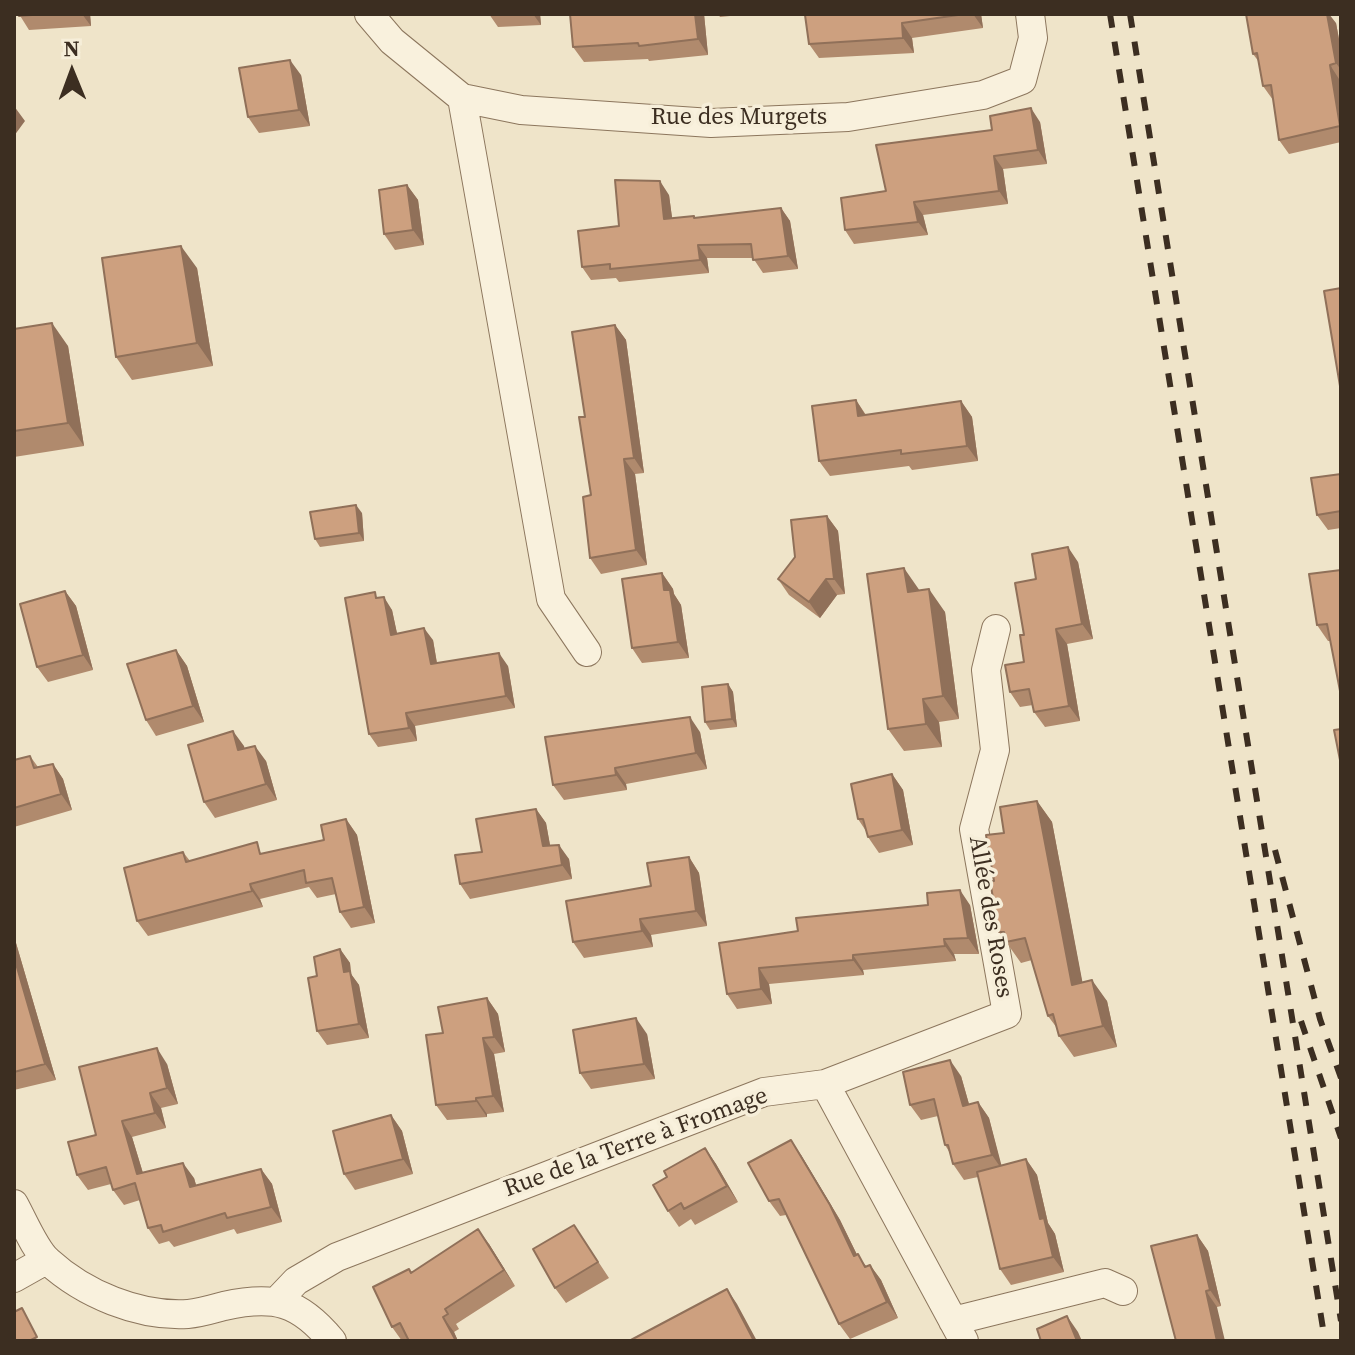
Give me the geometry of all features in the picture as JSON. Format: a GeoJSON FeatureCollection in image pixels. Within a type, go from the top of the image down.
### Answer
{"type":"FeatureCollection","features":[{"type":"Feature","properties":{"kind":"street","name":"Rue des Murgets"},"geometry":{"type":"LineString","coordinates":[[369,14],[392,41],[462,98],[521,110],[711,123],[848,117],[983,95],[1022,80],[1033,38],[1030,14]]}},
{"type":"Feature","properties":{"kind":"street"},"geometry":{"type":"LineString","coordinates":[[462,98],[551,599],[587,652]]}},
{"type":"Feature","properties":{"kind":"street","name":"Allée des Roses"},"geometry":{"type":"LineString","coordinates":[[825,1084],[1007,1014],[974,829],[995,750],[986,670],[996,629]]}},
{"type":"Feature","properties":{"kind":"street"},"geometry":{"type":"LineString","coordinates":[[825,1084],[958,1331],[1105,1283],[1123,1291]]}},
{"type":"Feature","properties":{"kind":"street","name":"Rue de la Terre à Fromage"},"geometry":{"type":"LineString","coordinates":[[277,1301],[296,1281],[337,1257],[764,1092],[825,1084]]}},
{"type":"Feature","properties":{"kind":"street"},"geometry":{"type":"LineString","coordinates":[[14,1204],[46,1260],[97,1295],[152,1312],[189,1314],[250,1301],[277,1301],[307,1315],[332,1341]]}},
{"type":"Feature","properties":{"kind":"street"},"geometry":{"type":"LineString","coordinates":[[14,1278],[46,1260]]}},
{"type":"Feature","properties":{"kind":"building"},"geometry":{"type":"Polygon","coordinates":[[[570,14],[695,14],[698,39],[639,46],[638,43],[573,47],[570,14]]]}},
{"type":"Feature","properties":{"kind":"building"},"geometry":{"type":"Polygon","coordinates":[[[965,14],[902,23],[903,38],[809,44],[805,15],[965,14]]]}},
{"type":"Feature","properties":{"kind":"building"},"geometry":{"type":"Polygon","coordinates":[[[1246,14],[1327,14],[1336,63],[1330,65],[1340,126],[1279,140],[1271,85],[1263,86],[1246,14]]]}},
{"type":"Feature","properties":{"kind":"building"},"geometry":{"type":"Polygon","coordinates":[[[290,60],[299,110],[248,117],[239,68],[290,60]]]}},
{"type":"Feature","properties":{"kind":"building"},"geometry":{"type":"Polygon","coordinates":[[[1031,108],[1038,150],[994,156],[999,191],[914,202],[918,222],[845,230],[841,198],[886,191],[876,145],[992,130],[990,116],[1031,108]]]}},
{"type":"Feature","properties":{"kind":"building"},"geometry":{"type":"Polygon","coordinates":[[[615,180],[660,181],[664,219],[781,208],[788,256],[753,260],[751,244],[698,245],[700,260],[610,269],[610,264],[582,267],[578,231],[619,226],[615,180]]]}},
{"type":"Feature","properties":{"kind":"building"},"geometry":{"type":"Polygon","coordinates":[[[407,185],[413,230],[384,234],[379,190],[407,185]]]}},
{"type":"Feature","properties":{"kind":"building"},"geometry":{"type":"Polygon","coordinates":[[[181,246],[197,343],[116,357],[102,258],[181,246]]]}},
{"type":"Feature","properties":{"kind":"building"},"geometry":{"type":"Polygon","coordinates":[[[1341,288],[1341,385],[1340,386],[1324,291],[1341,288]]]}},
{"type":"Feature","properties":{"kind":"building"},"geometry":{"type":"Polygon","coordinates":[[[52,323],[68,423],[14,431],[14,329],[52,323]]]}},
{"type":"Feature","properties":{"kind":"building"},"geometry":{"type":"Polygon","coordinates":[[[615,325],[634,458],[624,459],[636,550],[590,558],[583,497],[591,495],[579,417],[585,417],[572,332],[615,325]]]}},
{"type":"Feature","properties":{"kind":"building"},"geometry":{"type":"Polygon","coordinates":[[[856,400],[858,416],[961,401],[967,446],[901,454],[901,450],[819,461],[812,406],[856,400]]]}},
{"type":"Feature","properties":{"kind":"building"},"geometry":{"type":"Polygon","coordinates":[[[1341,474],[1341,511],[1317,515],[1311,478],[1341,474]]]}},
{"type":"Feature","properties":{"kind":"building"},"geometry":{"type":"Polygon","coordinates":[[[356,505],[359,533],[315,539],[310,512],[356,505]]]}},
{"type":"Feature","properties":{"kind":"building"},"geometry":{"type":"Polygon","coordinates":[[[827,516],[834,579],[826,579],[809,602],[778,579],[795,557],[791,520],[827,516]]]}},
{"type":"Feature","properties":{"kind":"building"},"geometry":{"type":"Polygon","coordinates":[[[1068,547],[1082,624],[1056,629],[1069,706],[1034,712],[1029,689],[1010,692],[1005,665],[1024,662],[1020,635],[1024,635],[1015,583],[1036,579],[1032,554],[1068,547]]]}},
{"type":"Feature","properties":{"kind":"building"},"geometry":{"type":"Polygon","coordinates":[[[904,568],[908,592],[929,589],[943,696],[923,699],[926,724],[888,729],[867,574],[904,568]]]}},
{"type":"Feature","properties":{"kind":"building"},"geometry":{"type":"Polygon","coordinates":[[[1341,570],[1341,696],[1327,624],[1317,625],[1309,574],[1341,570]]]}},
{"type":"Feature","properties":{"kind":"building"},"geometry":{"type":"Polygon","coordinates":[[[662,573],[664,590],[670,590],[678,642],[632,648],[622,579],[662,573]]]}},
{"type":"Feature","properties":{"kind":"building"},"geometry":{"type":"Polygon","coordinates":[[[65,591],[83,655],[37,667],[20,604],[65,591]]]}},
{"type":"Feature","properties":{"kind":"building"},"geometry":{"type":"Polygon","coordinates":[[[375,592],[376,598],[384,597],[391,635],[424,628],[431,664],[499,653],[506,696],[406,713],[409,728],[369,734],[345,598],[375,592]]]}},
{"type":"Feature","properties":{"kind":"building"},"geometry":{"type":"Polygon","coordinates":[[[176,650],[193,706],[146,720],[127,664],[176,650]]]}},
{"type":"Feature","properties":{"kind":"building"},"geometry":{"type":"Polygon","coordinates":[[[728,684],[732,719],[705,722],[702,687],[728,684]]]}},
{"type":"Feature","properties":{"kind":"building"},"geometry":{"type":"Polygon","coordinates":[[[690,717],[696,753],[615,768],[616,775],[553,785],[545,737],[690,717]]]}},
{"type":"Feature","properties":{"kind":"building"},"geometry":{"type":"Polygon","coordinates":[[[1341,729],[1341,765],[1334,730],[1341,729]]]}},
{"type":"Feature","properties":{"kind":"building"},"geometry":{"type":"Polygon","coordinates":[[[233,731],[238,750],[255,746],[266,784],[204,802],[188,745],[233,731]]]}},
{"type":"Feature","properties":{"kind":"building"},"geometry":{"type":"Polygon","coordinates":[[[30,756],[34,768],[53,764],[61,794],[14,808],[14,760],[30,756]]]}},
{"type":"Feature","properties":{"kind":"building"},"geometry":{"type":"Polygon","coordinates":[[[892,774],[902,830],[868,837],[863,819],[858,819],[851,784],[892,774]]]}},
{"type":"Feature","properties":{"kind":"building"},"geometry":{"type":"Polygon","coordinates":[[[1037,801],[1072,985],[1092,980],[1103,1026],[1059,1036],[1053,1014],[1048,1016],[1025,938],[1006,942],[1004,932],[999,932],[990,881],[994,881],[986,835],[1004,833],[1000,807],[1037,801]]]}},
{"type":"Feature","properties":{"kind":"building"},"geometry":{"type":"Polygon","coordinates":[[[536,809],[543,846],[559,845],[562,865],[460,884],[455,855],[482,852],[476,819],[536,809]]]}},
{"type":"Feature","properties":{"kind":"building"},"geometry":{"type":"Polygon","coordinates":[[[346,819],[364,907],[340,912],[332,878],[306,883],[304,870],[250,884],[252,891],[137,921],[124,868],[183,852],[186,862],[257,842],[260,854],[324,840],[321,825],[346,819]]]}},
{"type":"Feature","properties":{"kind":"building"},"geometry":{"type":"Polygon","coordinates":[[[689,857],[696,911],[640,919],[642,931],[573,942],[566,901],[651,886],[647,863],[689,857]]]}},
{"type":"Feature","properties":{"kind":"building"},"geometry":{"type":"Polygon","coordinates":[[[960,890],[968,938],[944,939],[945,946],[853,955],[853,960],[759,968],[761,989],[727,994],[719,943],[798,931],[796,918],[928,905],[927,893],[960,890]]]}},
{"type":"Feature","properties":{"kind":"building"},"geometry":{"type":"Polygon","coordinates":[[[340,949],[344,972],[350,971],[359,1024],[317,1031],[308,978],[317,976],[314,957],[340,949]]]}},
{"type":"Feature","properties":{"kind":"building"},"geometry":{"type":"Polygon","coordinates":[[[14,957],[45,1064],[14,1072],[14,957]]]}},
{"type":"Feature","properties":{"kind":"building"},"geometry":{"type":"Polygon","coordinates":[[[487,998],[494,1037],[483,1038],[493,1096],[436,1105],[426,1035],[443,1033],[438,1007],[487,998]]]}},
{"type":"Feature","properties":{"kind":"building"},"geometry":{"type":"Polygon","coordinates":[[[636,1018],[644,1064],[580,1073],[573,1030],[636,1018]]]}},
{"type":"Feature","properties":{"kind":"building"},"geometry":{"type":"Polygon","coordinates":[[[157,1048],[167,1088],[150,1093],[155,1113],[122,1121],[137,1174],[183,1163],[190,1187],[261,1169],[271,1207],[227,1218],[225,1213],[163,1232],[161,1225],[148,1228],[135,1183],[113,1190],[106,1167],[77,1175],[68,1142],[96,1135],[79,1067],[157,1048]]]}},
{"type":"Feature","properties":{"kind":"building"},"geometry":{"type":"Polygon","coordinates":[[[950,1060],[963,1106],[978,1102],[992,1155],[953,1164],[934,1099],[910,1105],[903,1072],[950,1060]]]}},
{"type":"Feature","properties":{"kind":"building"},"geometry":{"type":"Polygon","coordinates":[[[391,1115],[403,1159],[344,1174],[333,1131],[391,1115]]]}},
{"type":"Feature","properties":{"kind":"building"},"geometry":{"type":"Polygon","coordinates":[[[791,1140],[830,1205],[854,1256],[858,1254],[865,1267],[870,1265],[887,1302],[839,1324],[779,1199],[769,1201],[748,1163],[791,1140]]]}},
{"type":"Feature","properties":{"kind":"building"},"geometry":{"type":"Polygon","coordinates":[[[705,1148],[727,1186],[684,1209],[681,1203],[668,1211],[653,1185],[667,1177],[664,1171],[705,1148]]]}},
{"type":"Feature","properties":{"kind":"building"},"geometry":{"type":"Polygon","coordinates":[[[1026,1159],[1040,1219],[1044,1218],[1053,1257],[1000,1269],[977,1172],[1026,1159]]]}},
{"type":"Feature","properties":{"kind":"building"},"geometry":{"type":"Polygon","coordinates":[[[574,1225],[598,1262],[555,1288],[533,1249],[574,1225]]]}},
{"type":"Feature","properties":{"kind":"building"},"geometry":{"type":"Polygon","coordinates":[[[478,1229],[504,1270],[445,1309],[448,1314],[443,1317],[456,1341],[409,1341],[400,1323],[392,1327],[373,1287],[409,1269],[411,1273],[478,1229]]]}},
{"type":"Feature","properties":{"kind":"building"},"geometry":{"type":"Polygon","coordinates":[[[1197,1235],[1210,1290],[1206,1291],[1217,1341],[1176,1341],[1151,1246],[1197,1235]]]}},
{"type":"Feature","properties":{"kind":"building"},"geometry":{"type":"Polygon","coordinates":[[[727,1289],[754,1341],[629,1341],[727,1289]]]}},
{"type":"Feature","properties":{"kind":"building"},"geometry":{"type":"Polygon","coordinates":[[[22,1308],[37,1337],[29,1341],[14,1341],[14,1312],[22,1308]]]}},
{"type":"Feature","properties":{"kind":"building"},"geometry":{"type":"Polygon","coordinates":[[[1067,1316],[1077,1341],[1041,1341],[1037,1329],[1067,1316]]]}},
{"type":"Feature","properties":{"kind":"railway"},"geometry":{"type":"LineString","coordinates":[[1110,14],[1325,1341]]}},
{"type":"Feature","properties":{"kind":"railway"},"geometry":{"type":"LineString","coordinates":[[1130,14],[1341,1321]]}},
{"type":"Feature","properties":{"kind":"railway"},"geometry":{"type":"LineString","coordinates":[[1275,850],[1320,1019],[1341,1078]]}},
{"type":"Feature","properties":{"kind":"railway"},"geometry":{"type":"LineString","coordinates":[[1301,1021],[1341,1138]]}}]}
